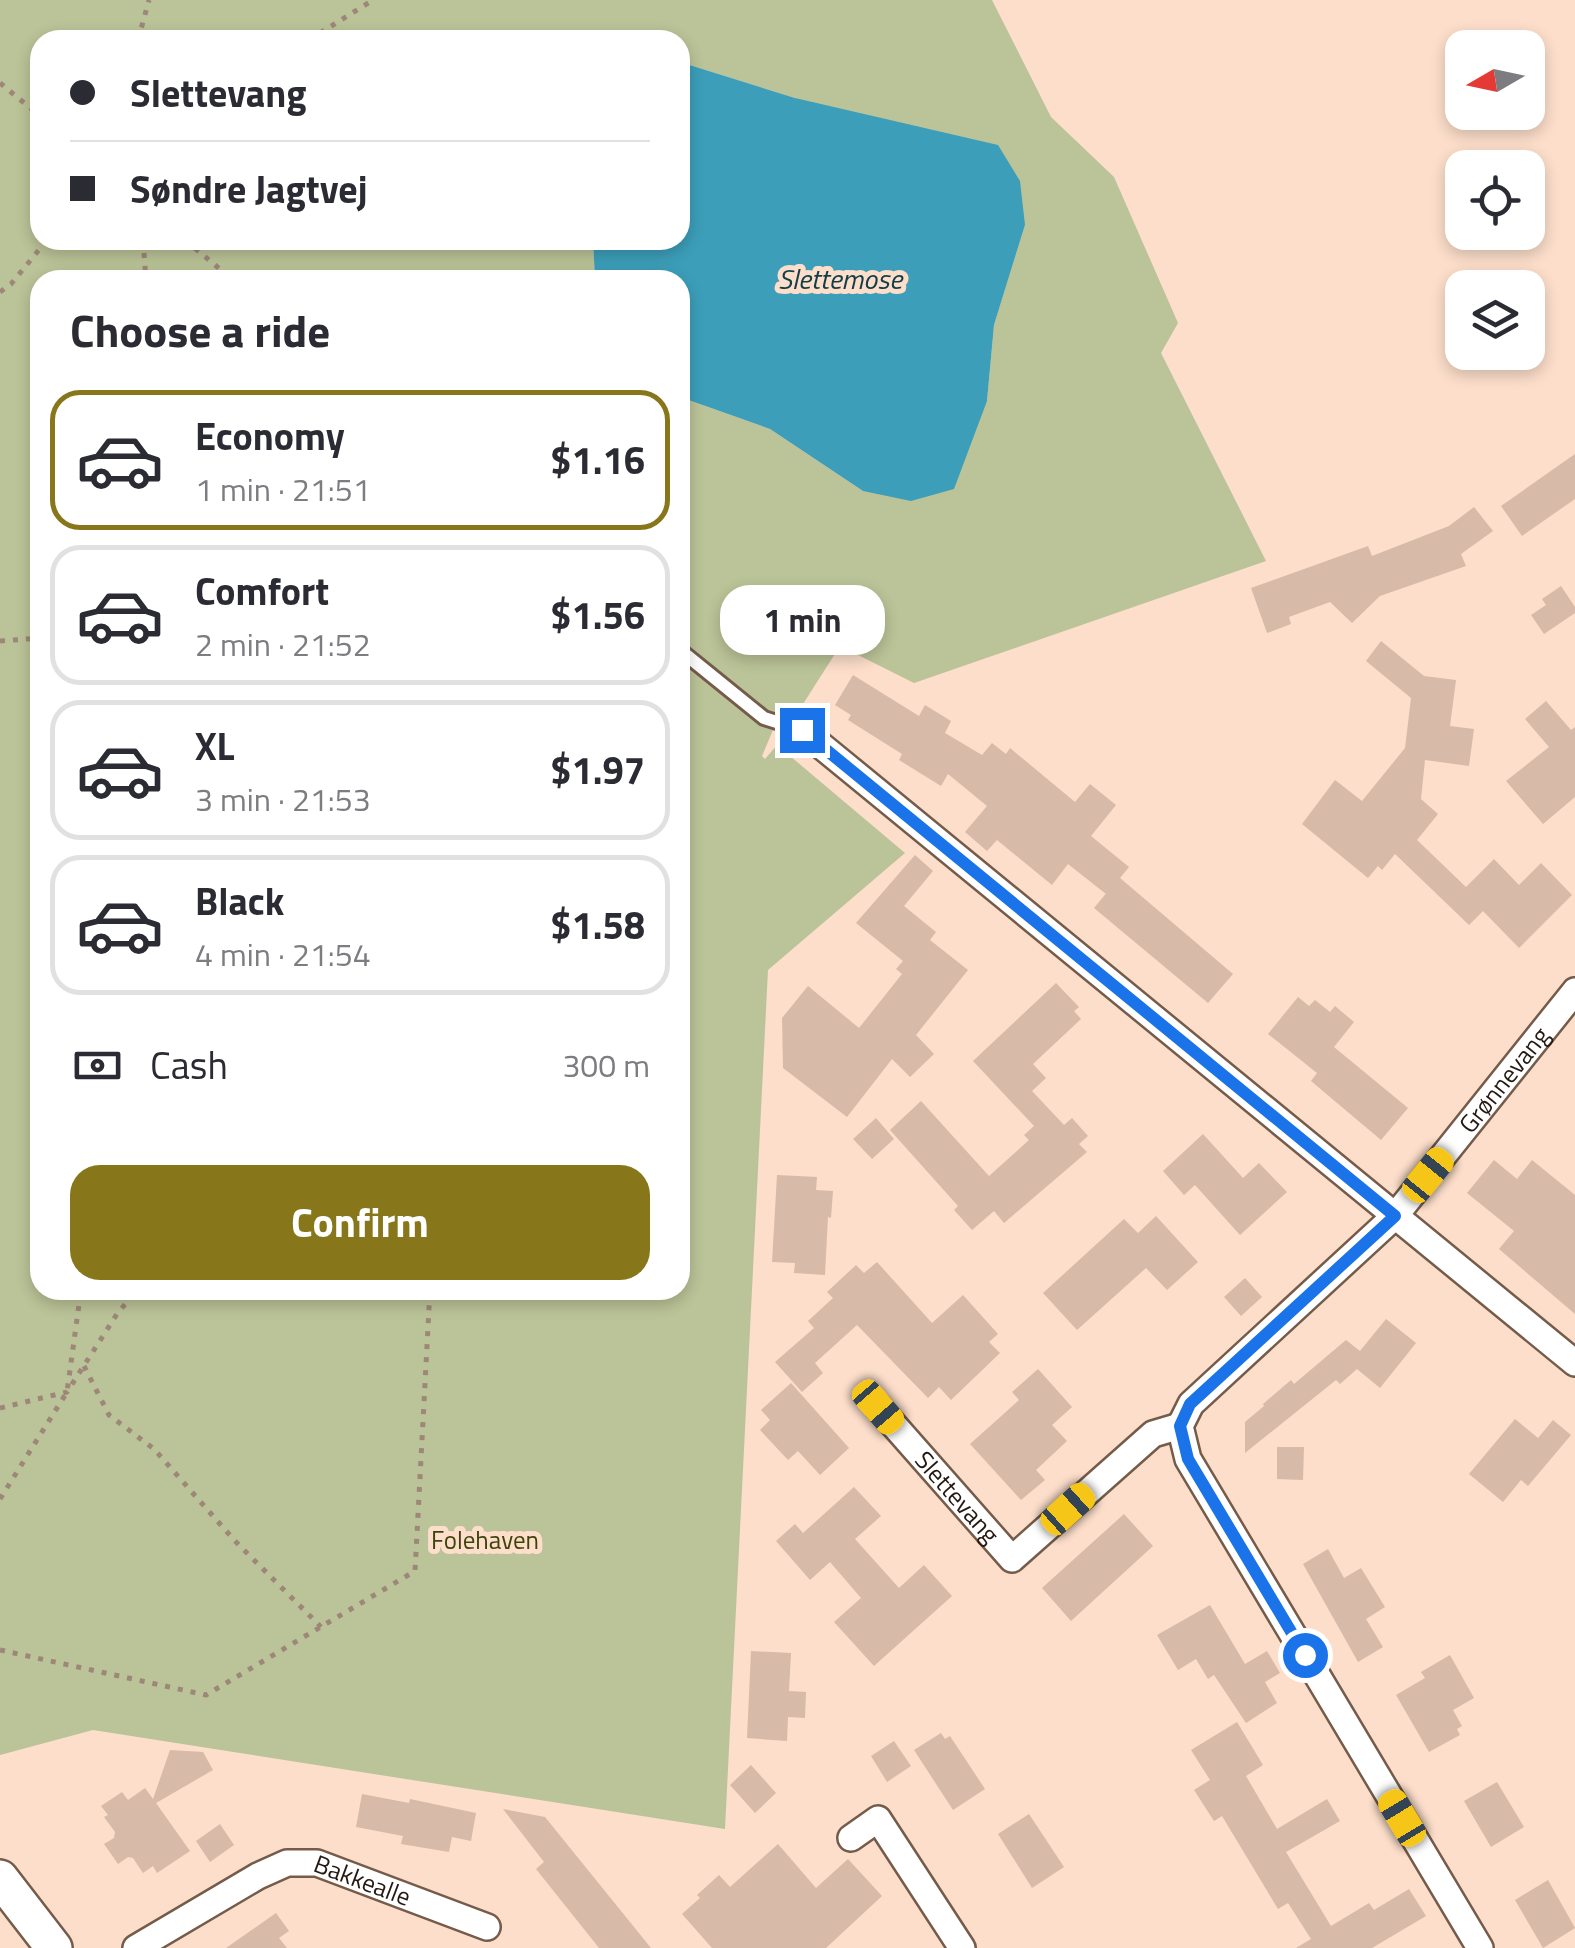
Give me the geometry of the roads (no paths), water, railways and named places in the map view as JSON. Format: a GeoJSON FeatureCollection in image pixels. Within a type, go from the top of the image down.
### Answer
{"type":"FeatureCollection","features":[{"type":"Feature","properties":{"kind":"main road"},"geometry":{"type":"LineString","coordinates":[[0,1878],[54,1948]]}},
{"type":"Feature","properties":{"kind":"street"},"geometry":{"type":"LineString","coordinates":[[802,730],[1575,1363]]}},
{"type":"Feature","properties":{"kind":"street","name":"Grønnevang"},"geometry":{"type":"LineString","coordinates":[[1395,1216],[1575,991]]}},
{"type":"Feature","properties":{"kind":"street","name":"Slettevang"},"geometry":{"type":"LineString","coordinates":[[878,1407],[1012,1559],[1153,1434],[1180,1426],[1190,1404],[1395,1216]]}},
{"type":"Feature","properties":{"kind":"street"},"geometry":{"type":"LineString","coordinates":[[1180,1426],[1188,1459],[1480,1948]]}},
{"type":"Feature","properties":{"kind":"street"},"geometry":{"type":"LineString","coordinates":[[851,1838],[878,1819],[962,1948]]}},
{"type":"Feature","properties":{"kind":"street","name":"Bakkealle"},"geometry":{"type":"LineString","coordinates":[[136,1948],[287,1863],[317,1863],[487,1927]]}},
{"type":"Feature","properties":{"kind":"lane"},"geometry":{"type":"LineString","coordinates":[[690,658],[764,718],[802,730]]}},
{"type":"Feature","properties":{"kind":"water","name":"Slettemose"},"geometry":{"type":"Polygon","coordinates":[[[690,65],[795,98],[998,145],[1020,181],[1025,225],[994,325],[987,401],[954,489],[911,501],[863,491],[770,429],[690,401],[690,270],[594,270],[594,250],[690,250],[690,65]]]}},
{"type":"Feature","properties":{"kind":"park label","name":"Folehaven"},"geometry":{"type":"Point","coordinates":[485,1540]}}]}
